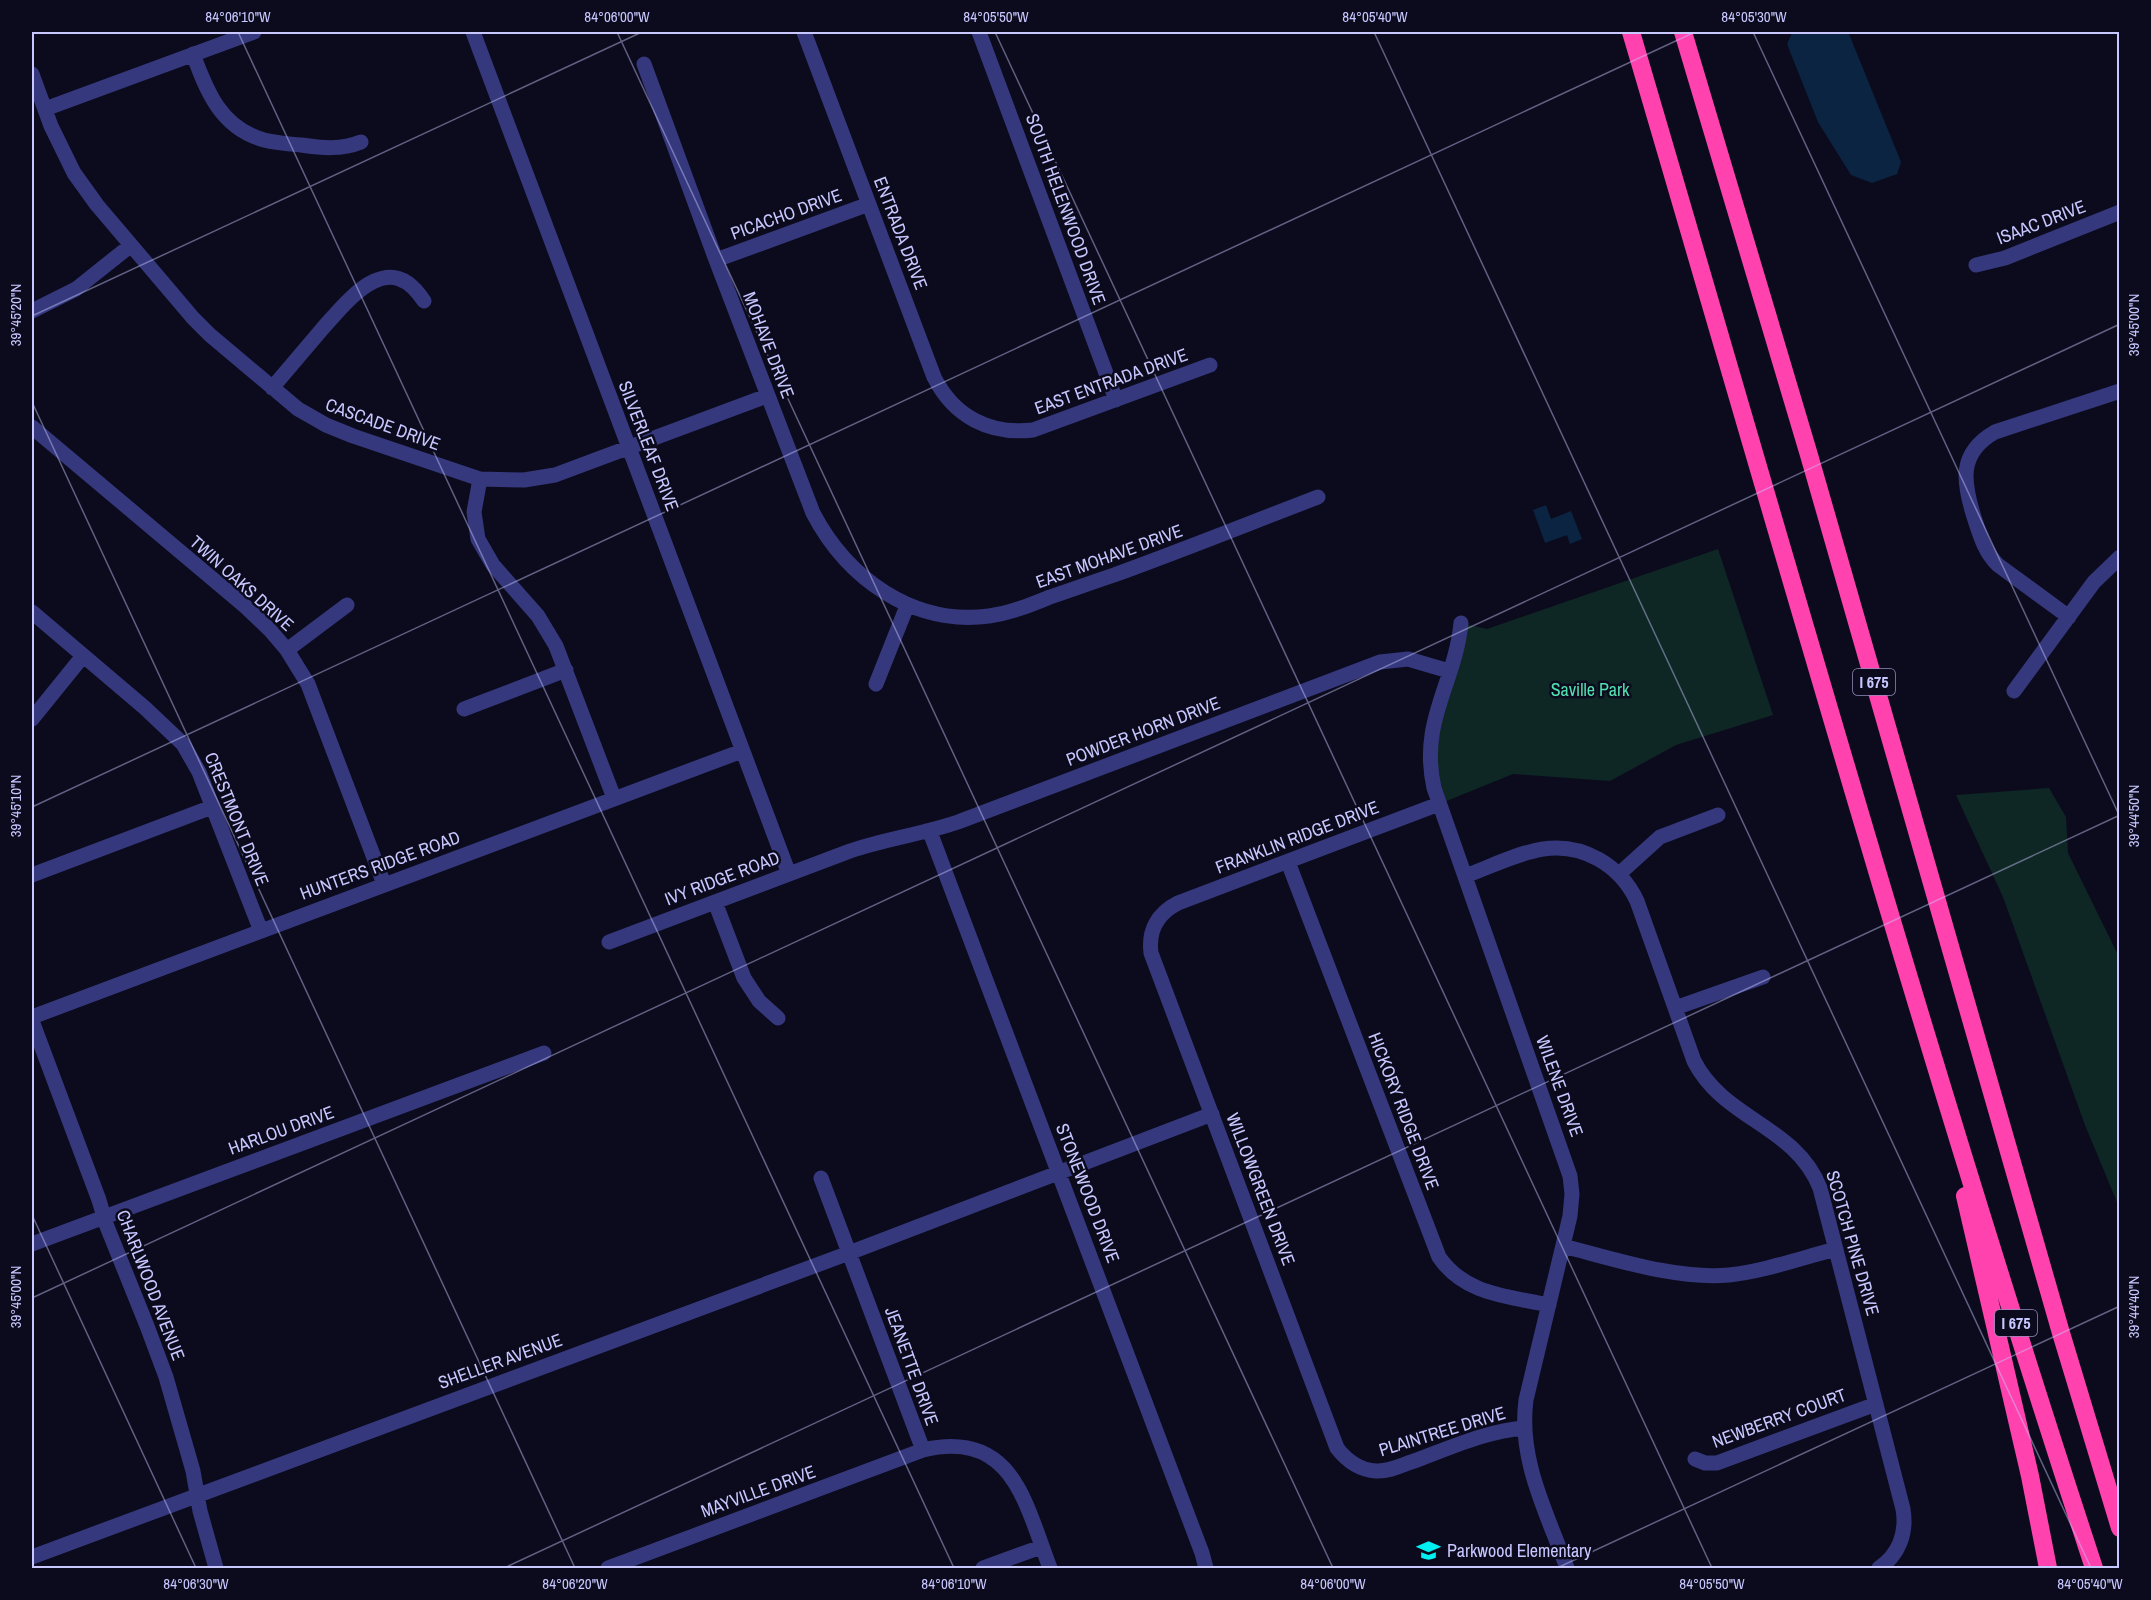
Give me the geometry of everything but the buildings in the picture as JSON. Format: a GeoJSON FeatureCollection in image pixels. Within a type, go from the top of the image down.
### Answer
{"type":"FeatureCollection","features":[{"type":"Feature","properties":{"kind":"highway","name":"I 675"},"geometry":{"type":"LineString","coordinates":[[1631,32],[1939,1077],[2043,1414],[2094,1569]]}},
{"type":"Feature","properties":{"kind":"highway","name":"I 675"},"geometry":{"type":"LineString","coordinates":[[1683,32],[1806,443],[2061,1333],[2120,1527]]}},
{"type":"Feature","properties":{"kind":"highway"},"geometry":{"type":"LineString","coordinates":[[1939,1077],[2030,1476],[2048,1569]]}},
{"type":"Feature","properties":{"kind":"highway"},"geometry":{"type":"LineString","coordinates":[[2061,1333],[2120,1490]]}},
{"type":"Feature","properties":{"kind":"street"},"geometry":{"type":"LineString","coordinates":[[45,109],[254,32]]}},
{"type":"Feature","properties":{"kind":"street","name":"SILVERLEAF DRIVE"},"geometry":{"type":"LineString","coordinates":[[473,32],[789,874]]}},
{"type":"Feature","properties":{"kind":"street","name":"ENTRADA DRIVE"},"geometry":{"type":"LineString","coordinates":[[804,32],[940,390],[961,413],[989,428]]}},
{"type":"Feature","properties":{"kind":"street","name":"SOUTH HELENWOOD DRIVE"},"geometry":{"type":"LineString","coordinates":[[978,32],[1116,400]]}},
{"type":"Feature","properties":{"kind":"street"},"geometry":{"type":"LineString","coordinates":[[194,54],[204,84],[220,112],[235,126],[251,135],[266,141],[322,148],[341,148],[361,142]]}},
{"type":"Feature","properties":{"kind":"street","name":"MOHAVE DRIVE"},"geometry":{"type":"LineString","coordinates":[[644,63],[767,396],[813,513],[825,535],[843,558],[867,581],[907,606]]}},
{"type":"Feature","properties":{"kind":"street","name":"CASCADE DRIVE"},"geometry":{"type":"LineString","coordinates":[[32,74],[51,126],[74,173],[84,190],[130,246],[193,318],[298,409],[326,425],[480,479],[524,480],[555,475],[767,396]]}},
{"type":"Feature","properties":{"kind":"street","name":"PICACHO DRIVE"},"geometry":{"type":"LineString","coordinates":[[716,260],[869,204]]}},
{"type":"Feature","properties":{"kind":"street","name":"ISAAC DRIVE"},"geometry":{"type":"LineString","coordinates":[[1976,265],[2005,258],[2120,212]]}},
{"type":"Feature","properties":{"kind":"street"},"geometry":{"type":"LineString","coordinates":[[32,311],[76,289],[130,246]]}},
{"type":"Feature","properties":{"kind":"street"},"geometry":{"type":"LineString","coordinates":[[272,388],[342,306],[367,284],[376,280],[397,278],[410,284],[423,301]]}},
{"type":"Feature","properties":{"kind":"street","name":"EAST ENTRADA DRIVE"},"geometry":{"type":"LineString","coordinates":[[989,428],[1016,432],[1033,430],[1210,365]]}},
{"type":"Feature","properties":{"kind":"street"},"geometry":{"type":"LineString","coordinates":[[2068,617],[1998,565],[1991,557],[1981,541],[1965,491],[1966,468],[1978,445],[1995,432],[2120,390]]}},
{"type":"Feature","properties":{"kind":"street","name":"TWIN OAKS DRIVE"},"geometry":{"type":"LineString","coordinates":[[32,427],[246,607],[287,650],[308,684],[321,714],[384,884]]}},
{"type":"Feature","properties":{"kind":"street"},"geometry":{"type":"LineString","coordinates":[[480,479],[476,498],[475,527],[484,552],[493,566],[538,616],[556,646],[614,798]]}},
{"type":"Feature","properties":{"kind":"street","name":"EAST MOHAVE DRIVE"},"geometry":{"type":"LineString","coordinates":[[907,606],[947,615],[976,617],[1017,610],[1154,561],[1318,496]]}},
{"type":"Feature","properties":{"kind":"street"},"geometry":{"type":"LineString","coordinates":[[2014,691],[2094,582],[2120,557]]}},
{"type":"Feature","properties":{"kind":"street"},"geometry":{"type":"LineString","coordinates":[[287,650],[347,605]]}},
{"type":"Feature","properties":{"kind":"street"},"geometry":{"type":"LineString","coordinates":[[876,684],[907,606]]}},
{"type":"Feature","properties":{"kind":"street","name":"CRESTMONT DRIVE"},"geometry":{"type":"LineString","coordinates":[[32,612],[183,744],[199,772],[261,930]]}},
{"type":"Feature","properties":{"kind":"street","name":"WILENE DRIVE"},"geometry":{"type":"LineString","coordinates":[[1461,623],[1459,644],[1435,717],[1429,746],[1431,775],[1439,804],[1566,1159],[1571,1184],[1572,1204],[1526,1400],[1524,1428],[1530,1470],[1567,1569]]}},
{"type":"Feature","properties":{"kind":"street"},"geometry":{"type":"LineString","coordinates":[[32,719],[84,656]]}},
{"type":"Feature","properties":{"kind":"street","name":"POWDER HORN DRIVE"},"geometry":{"type":"LineString","coordinates":[[850,851],[871,844],[930,832],[1380,662],[1408,659],[1449,671]]}},
{"type":"Feature","properties":{"kind":"street"},"geometry":{"type":"LineString","coordinates":[[464,708],[566,670]]}},
{"type":"Feature","properties":{"kind":"street","name":"HUNTERS RIDGE ROAD"},"geometry":{"type":"LineString","coordinates":[[32,1019],[261,930],[742,751]]}},
{"type":"Feature","properties":{"kind":"street","name":"FRANKLIN RIDGE DRIVE"},"geometry":{"type":"LineString","coordinates":[[1169,908],[1439,804]]}},
{"type":"Feature","properties":{"kind":"street"},"geometry":{"type":"LineString","coordinates":[[32,875],[212,807]]}},
{"type":"Feature","properties":{"kind":"street"},"geometry":{"type":"LineString","coordinates":[[1619,874],[1660,837],[1718,815]]}},
{"type":"Feature","properties":{"kind":"street","name":"STONEWOOD DRIVE"},"geometry":{"type":"LineString","coordinates":[[930,832],[1060,1172],[1198,1542],[1206,1569]]}},
{"type":"Feature","properties":{"kind":"street","name":"SCOTCH PINE DRIVE"},"geometry":{"type":"LineString","coordinates":[[1465,876],[1530,852],[1556,848],[1590,855],[1619,874],[1637,901],[1694,1061],[1705,1080],[1723,1098],[1791,1145],[1809,1166],[1820,1188],[1905,1517],[1899,1546],[1884,1564]]}},
{"type":"Feature","properties":{"kind":"street","name":"IVY RIDGE ROAD"},"geometry":{"type":"LineString","coordinates":[[609,942],[850,851]]}},
{"type":"Feature","properties":{"kind":"street","name":"HICKORY RIDGE DRIVE"},"geometry":{"type":"LineString","coordinates":[[1288,862],[1439,1257],[1453,1274],[1473,1287],[1549,1305]]}},
{"type":"Feature","properties":{"kind":"street"},"geometry":{"type":"LineString","coordinates":[[715,902],[751,992],[777,1018]]}},
{"type":"Feature","properties":{"kind":"street","name":"WILLOWGREEN DRIVE"},"geometry":{"type":"LineString","coordinates":[[1169,908],[1154,928],[1151,953],[1335,1443],[1344,1457],[1359,1467],[1370,1470]]}},
{"type":"Feature","properties":{"kind":"street"},"geometry":{"type":"LineString","coordinates":[[1675,1008],[1763,977]]}},
{"type":"Feature","properties":{"kind":"street","name":"CHARLWOOD AVENUE"},"geometry":{"type":"LineString","coordinates":[[32,1019],[104,1218],[166,1377],[193,1471],[216,1569]]}},
{"type":"Feature","properties":{"kind":"street","name":"HARLOU DRIVE"},"geometry":{"type":"LineString","coordinates":[[32,1244],[544,1053]]}},
{"type":"Feature","properties":{"kind":"street","name":"SHELLER AVENUE"},"geometry":{"type":"LineString","coordinates":[[32,1557],[849,1253],[1212,1114]]}},
{"type":"Feature","properties":{"kind":"street","name":"JEANETTE DRIVE"},"geometry":{"type":"LineString","coordinates":[[821,1178],[923,1450],[943,1446],[962,1447],[985,1453],[995,1460],[1012,1476],[1020,1491],[1050,1569]]}},
{"type":"Feature","properties":{"kind":"street"},"geometry":{"type":"LineString","coordinates":[[1563,1246],[1681,1274],[1708,1276],[1748,1272],[1836,1249]]}},
{"type":"Feature","properties":{"kind":"street","name":"NEWBERRY COURT"},"geometry":{"type":"LineString","coordinates":[[1695,1459],[1706,1463],[1717,1463],[1876,1404]]}},
{"type":"Feature","properties":{"kind":"street","name":"PLAINTREE DRIVE"},"geometry":{"type":"LineString","coordinates":[[1370,1470],[1386,1470],[1494,1432],[1524,1428]]}},
{"type":"Feature","properties":{"kind":"street","name":"MAYVILLE DRIVE"},"geometry":{"type":"LineString","coordinates":[[608,1569],[923,1450]]}},
{"type":"Feature","properties":{"kind":"street"},"geometry":{"type":"LineString","coordinates":[[983,1569],[1041,1547]]}},
{"type":"Feature","properties":{"kind":"green space","name":"Saville Park"},"geometry":{"type":"Polygon","coordinates":[[[1718,549],[1773,715],[1676,745],[1610,781],[1513,774],[1444,802],[1438,786],[1435,746],[1465,624],[1487,629],[1718,549]]]}},
{"type":"Feature","properties":{"kind":"green space"},"geometry":{"type":"Polygon","coordinates":[[[2049,788],[2066,817],[2068,853],[2119,957],[2119,1207],[2085,1125],[2003,897],[1956,795],[2049,788]]]}},
{"type":"Feature","properties":{"kind":"water"},"geometry":{"type":"Polygon","coordinates":[[[1847,32],[1849,34],[1901,162],[1897,174],[1872,183],[1851,175],[1818,122],[1787,44],[1792,33],[1847,32]]]}},
{"type":"Feature","properties":{"kind":"water"},"geometry":{"type":"Polygon","coordinates":[[[1546,505],[1551,519],[1571,511],[1582,539],[1570,544],[1567,535],[1545,543],[1533,510],[1546,505]]]}},
{"type":"Feature","properties":{"kind":"place","name":"Parkwood Elementary"},"geometry":{"type":"Point","coordinates":[1429,1550]}}]}
